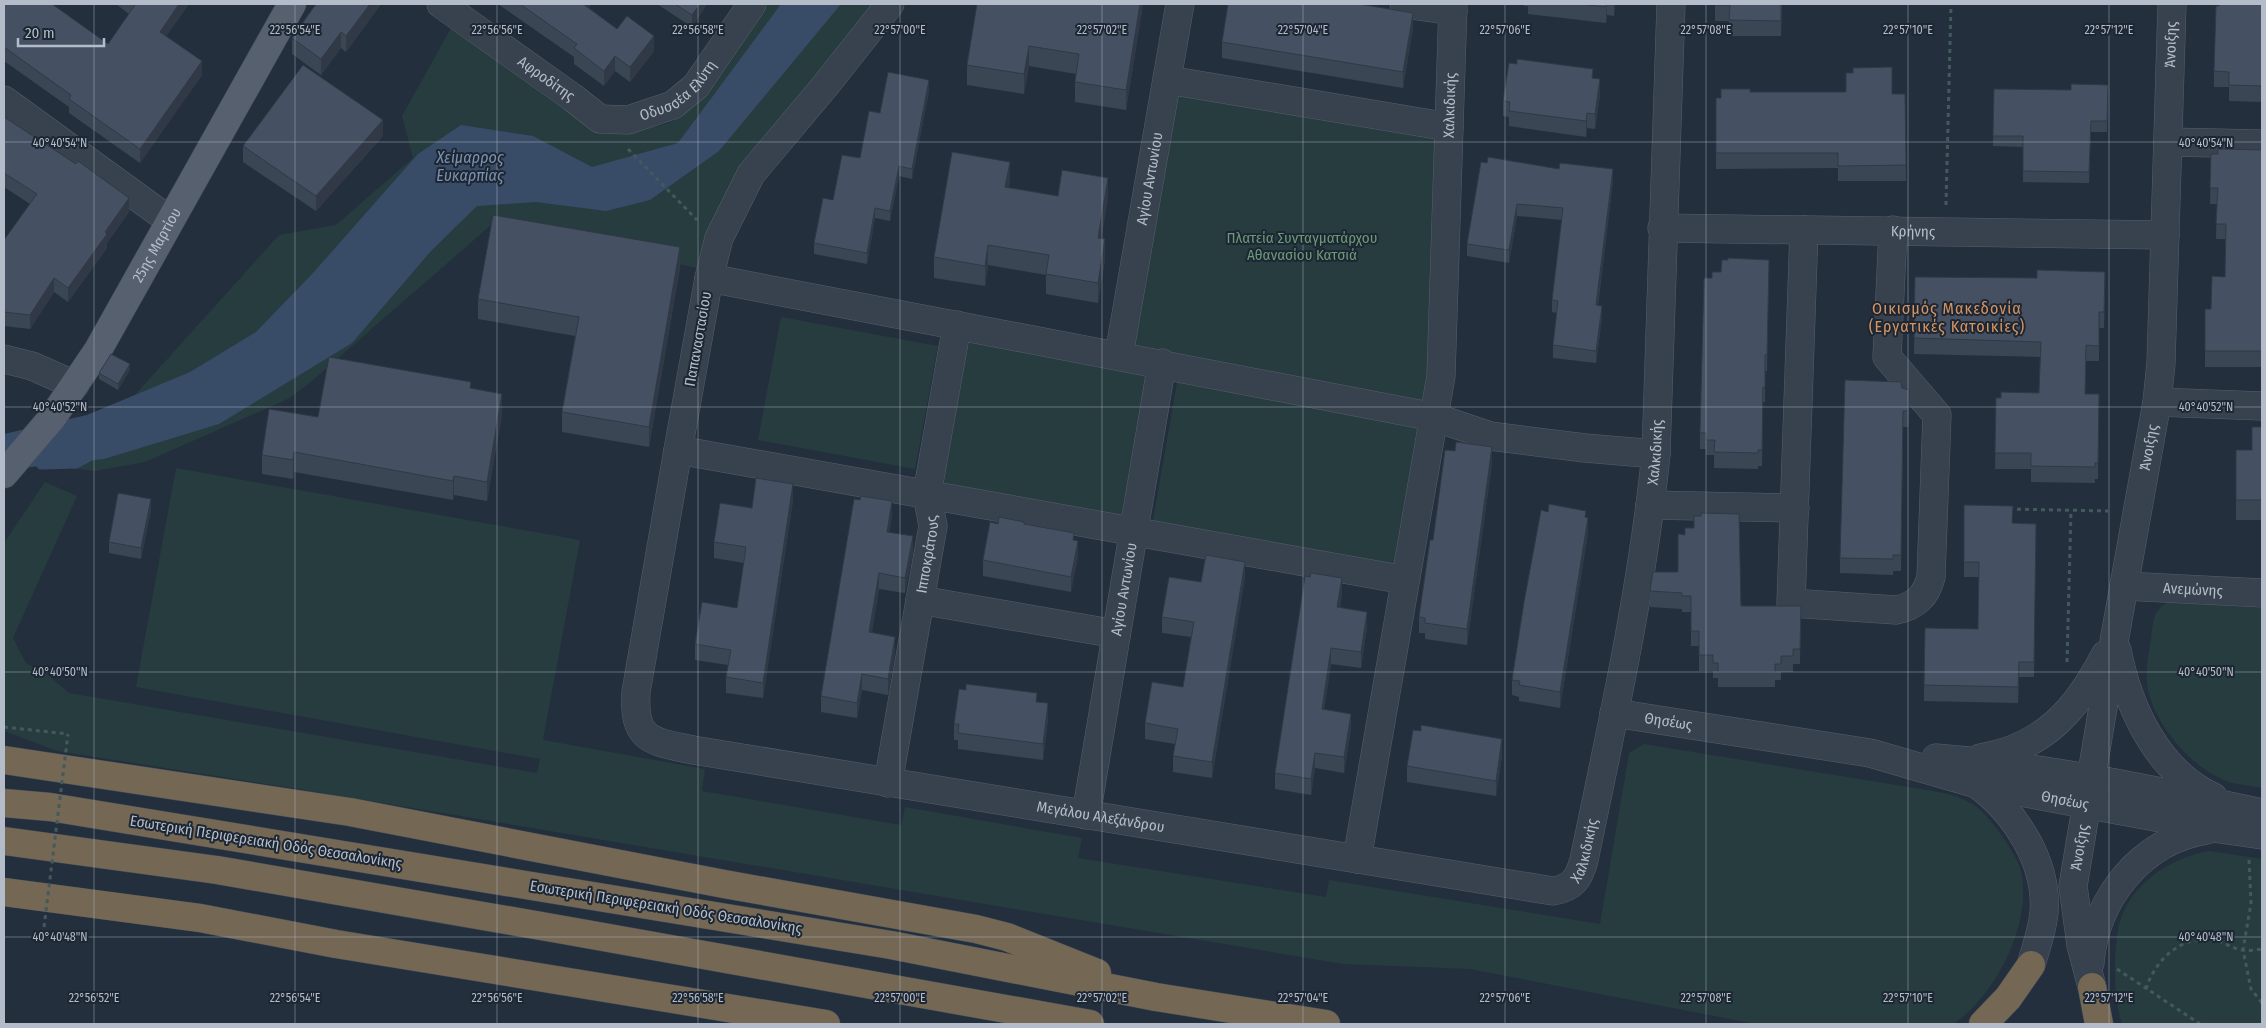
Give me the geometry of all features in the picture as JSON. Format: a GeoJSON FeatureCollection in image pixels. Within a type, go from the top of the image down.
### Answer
{"type":"FeatureCollection","features":[{"type":"Feature","properties":{"kind":"highway"},"geometry":{"type":"LineString","coordinates":[[4,760],[350,812],[724,884],[976,929],[1007,936],[1156,997]]}},
{"type":"Feature","properties":{"kind":"highway","name":"Εσωτερική Περιφερειακή Οδός Θεσσαλονίκης"},"geometry":{"type":"LineString","coordinates":[[4,803],[50,807],[842,936],[1156,997],[1326,1024]]}},
{"type":"Feature","properties":{"kind":"highway"},"geometry":{"type":"LineString","coordinates":[[4,841],[114,854],[227,872],[1090,1024]]}},
{"type":"Feature","properties":{"kind":"highway"},"geometry":{"type":"LineString","coordinates":[[4,892],[200,918],[336,944],[826,1024]]}},
{"type":"Feature","properties":{"kind":"highway"},"geometry":{"type":"LineString","coordinates":[[1983,1024],[2008,998],[2031,965]]}},
{"type":"Feature","properties":{"kind":"highway"},"geometry":{"type":"LineString","coordinates":[[2091,974],[2099,1024]]}},
{"type":"Feature","properties":{"kind":"main road","name":"25ης Μαρτίου"},"geometry":{"type":"LineString","coordinates":[[4,474],[52,418],[98,350],[169,220],[292,4]]}},
{"type":"Feature","properties":{"kind":"street","name":"Αφροδίτης"},"geometry":{"type":"LineString","coordinates":[[442,4],[600,119]]}},
{"type":"Feature","properties":{"kind":"street","name":"Οδυσσέα Ελύτη"},"geometry":{"type":"LineString","coordinates":[[600,119],[628,120],[672,104],[696,86],[752,4]]}},
{"type":"Feature","properties":{"kind":"street","name":"Παπαναστασίου"},"geometry":{"type":"LineString","coordinates":[[639,729],[635,706],[636,692],[709,278],[719,238],[751,174],[825,86],[890,4]]}},
{"type":"Feature","properties":{"kind":"street","name":"Αγίου Αντωνίου"},"geometry":{"type":"LineString","coordinates":[[1119,355],[1180,4]]}},
{"type":"Feature","properties":{"kind":"street"},"geometry":{"type":"LineString","coordinates":[[1404,4],[1453,7]]}},
{"type":"Feature","properties":{"kind":"street","name":"Χαλκιδικής"},"geometry":{"type":"LineString","coordinates":[[1568,887],[1578,876],[1584,860],[1614,713],[1642,567],[1656,454],[1670,4]]}},
{"type":"Feature","properties":{"kind":"street","name":"Άνοιξης"},"geometry":{"type":"LineString","coordinates":[[2031,965],[2052,934],[2073,886],[2157,402],[2165,235],[2172,4]]}},
{"type":"Feature","properties":{"kind":"street","name":"Χαλκιδικής"},"geometry":{"type":"LineString","coordinates":[[1357,859],[1442,367],[1453,7]]}},
{"type":"Feature","properties":{"kind":"street"},"geometry":{"type":"LineString","coordinates":[[1168,80],[1449,127]]}},
{"type":"Feature","properties":{"kind":"street"},"geometry":{"type":"LineString","coordinates":[[4,100],[169,220]]}},
{"type":"Feature","properties":{"kind":"street"},"geometry":{"type":"LineString","coordinates":[[2168,142],[2262,144]]}},
{"type":"Feature","properties":{"kind":"street","name":"Κρήνης"},"geometry":{"type":"LineString","coordinates":[[1662,228],[2165,235]]}},
{"type":"Feature","properties":{"kind":"street"},"geometry":{"type":"LineString","coordinates":[[1804,230],[1791,603],[1896,610],[1909,607],[1920,600],[1928,586],[1932,567],[1937,415],[1887,357],[1893,230]]}},
{"type":"Feature","properties":{"kind":"street"},"geometry":{"type":"LineString","coordinates":[[709,278],[1162,363],[1434,417],[1490,436],[1584,448],[1656,454]]}},
{"type":"Feature","properties":{"kind":"street","name":"Ιπποκράτους"},"geometry":{"type":"LineString","coordinates":[[888,783],[933,526],[927,494],[957,325]]}},
{"type":"Feature","properties":{"kind":"street"},"geometry":{"type":"LineString","coordinates":[[4,358],[32,366],[76,385]]}},
{"type":"Feature","properties":{"kind":"street","name":"Αγίου Αντωνίου"},"geometry":{"type":"LineString","coordinates":[[1086,816],[1162,363]]}},
{"type":"Feature","properties":{"kind":"street"},"geometry":{"type":"LineString","coordinates":[[2157,402],[2262,406]]}},
{"type":"Feature","properties":{"kind":"street"},"geometry":{"type":"LineString","coordinates":[[678,450],[1405,580]]}},
{"type":"Feature","properties":{"kind":"street"},"geometry":{"type":"LineString","coordinates":[[1650,505],[1795,508]]}},
{"type":"Feature","properties":{"kind":"street","name":"Ανεμώνης"},"geometry":{"type":"LineString","coordinates":[[2124,586],[2262,593]]}},
{"type":"Feature","properties":{"kind":"street"},"geometry":{"type":"LineString","coordinates":[[920,600],[1116,634]]}},
{"type":"Feature","properties":{"kind":"street"},"geometry":{"type":"LineString","coordinates":[[2031,965],[2044,913],[2043,892],[2037,864],[2030,847],[2013,820],[1972,772],[2030,743],[2057,723],[2085,691],[2115,636]]}},
{"type":"Feature","properties":{"kind":"street"},"geometry":{"type":"LineString","coordinates":[[2115,636],[2128,694],[2151,738],[2162,754],[2191,784],[2202,792],[2234,806]]}},
{"type":"Feature","properties":{"kind":"street","name":"Θησέως"},"geometry":{"type":"LineString","coordinates":[[1614,713],[1870,753],[2089,792],[2234,806],[2262,813]]}},
{"type":"Feature","properties":{"kind":"street","name":"Μεγάλου Αλεξάνδρου"},"geometry":{"type":"LineString","coordinates":[[639,729],[651,739],[669,745],[888,783],[1544,890],[1568,887]]}},
{"type":"Feature","properties":{"kind":"street","name":"Θησέως"},"geometry":{"type":"LineString","coordinates":[[2089,792],[2220,829],[2255,846]]}},
{"type":"Feature","properties":{"kind":"street"},"geometry":{"type":"LineString","coordinates":[[2091,974],[2094,939],[2104,911],[2117,886],[2133,866],[2153,851],[2187,834],[2220,829]]}},
{"type":"Feature","properties":{"kind":"street","name":"Άνοιξης"},"geometry":{"type":"LineString","coordinates":[[2073,886],[2081,945],[2091,974]]}},
{"type":"Feature","properties":{"kind":"path"},"geometry":{"type":"LineString","coordinates":[[1946,231],[1951,4]]}},
{"type":"Feature","properties":{"kind":"path"},"geometry":{"type":"LineString","coordinates":[[600,119],[677,200]]}},
{"type":"Feature","properties":{"kind":"path"},"geometry":{"type":"LineString","coordinates":[[2002,508],[2137,512]]}},
{"type":"Feature","properties":{"kind":"path"},"geometry":{"type":"LineString","coordinates":[[2067,666],[2071,510]]}},
{"type":"Feature","properties":{"kind":"path"},"geometry":{"type":"LineString","coordinates":[[4,727],[68,734],[44,926]]}},
{"type":"Feature","properties":{"kind":"path"},"geometry":{"type":"LineString","coordinates":[[2255,846],[2251,903],[2242,950],[2250,989],[2262,1004]]}},
{"type":"Feature","properties":{"kind":"path"},"geometry":{"type":"LineString","coordinates":[[2146,989],[2157,966],[2165,956],[2188,942],[2200,939],[2215,940],[2242,950],[2262,949]]}},
{"type":"Feature","properties":{"kind":"path"},"geometry":{"type":"LineString","coordinates":[[2091,974],[2115,968],[2200,1024]]}},
{"type":"Feature","properties":{"kind":"green space"},"geometry":{"type":"Polygon","coordinates":[[[768,4],[876,4],[714,222],[697,268],[490,226],[290,398],[145,462],[95,471],[69,468],[279,235],[336,225],[413,158],[402,116],[451,28],[597,132],[633,130],[652,128],[669,123],[683,115],[697,103],[724,71],[768,4]]]}},
{"type":"Feature","properties":{"kind":"green space","name":"Πλατεία Συνταγματάρχου Αθανασίου Κατσιά"},"geometry":{"type":"Polygon","coordinates":[[[1168,80],[1449,127],[1434,417],[1119,355],[1168,80]]]}},
{"type":"Feature","properties":{"kind":"green space"},"geometry":{"type":"Polygon","coordinates":[[[781,317],[938,346],[915,469],[758,440],[781,317]]]}},
{"type":"Feature","properties":{"kind":"green space"},"geometry":{"type":"Polygon","coordinates":[[[965,339],[1151,373],[1126,522],[940,491],[965,339]]]}},
{"type":"Feature","properties":{"kind":"green space"},"geometry":{"type":"Polygon","coordinates":[[[1178,377],[1421,420],[1396,568],[1152,526],[1178,377]]]}},
{"type":"Feature","properties":{"kind":"green space"},"geometry":{"type":"Polygon","coordinates":[[[176,468],[580,540],[543,740],[705,769],[702,791],[901,825],[905,807],[1082,838],[1078,858],[1326,897],[1329,880],[1600,924],[1629,753],[1644,744],[1939,792],[1969,802],[1978,808],[1996,828],[2019,864],[2023,891],[2016,935],[1997,977],[1969,1011],[1953,1024],[1756,1024],[1470,969],[1343,964],[299,789],[57,751],[4,731],[4,543],[45,482],[77,496],[13,638],[26,663],[48,675],[69,693],[537,773],[540,759],[136,687],[176,468]]]}},
{"type":"Feature","properties":{"kind":"green space"},"geometry":{"type":"Polygon","coordinates":[[[2169,602],[2262,608],[2262,788],[2232,783],[2204,769],[2179,746],[2159,719],[2148,690],[2147,665],[2154,618],[2159,609],[2169,602]]]}},
{"type":"Feature","properties":{"kind":"green space"},"geometry":{"type":"Polygon","coordinates":[[[2210,851],[2262,859],[2262,1024],[2122,1024],[2116,996],[2115,962],[2118,930],[2124,910],[2142,885],[2167,866],[2195,854],[2210,851]]]}},
{"type":"Feature","properties":{"kind":"water","name":"Χείμαρρος Ευκαρπίας"},"geometry":{"type":"Polygon","coordinates":[[[781,4],[841,4],[719,151],[650,200],[606,211],[536,202],[477,206],[431,251],[352,343],[219,424],[104,459],[4,470],[4,434],[87,415],[190,372],[256,332],[313,273],[418,154],[461,125],[533,136],[592,167],[678,143],[781,4]]]}},
{"type":"Feature","properties":{"kind":"building"},"geometry":{"type":"Polygon","coordinates":[[[4,4],[52,4],[108,44],[134,4],[179,4],[160,32],[202,61],[140,149],[69,99],[71,95],[4,47],[4,4]]]}},
{"type":"Feature","properties":{"kind":"building"},"geometry":{"type":"Polygon","coordinates":[[[316,4],[370,4],[346,36],[341,32],[321,59],[292,38],[316,4]]]}},
{"type":"Feature","properties":{"kind":"building"},"geometry":{"type":"Polygon","coordinates":[[[520,4],[583,4],[617,29],[627,16],[654,36],[630,67],[615,56],[604,71],[574,48],[577,44],[520,4]]]}},
{"type":"Feature","properties":{"kind":"building"},"geometry":{"type":"Polygon","coordinates":[[[675,4],[700,4],[692,15],[675,4]]]}},
{"type":"Feature","properties":{"kind":"building"},"geometry":{"type":"Polygon","coordinates":[[[977,4],[1140,4],[1126,90],[1075,82],[1079,54],[1029,46],[1024,74],[967,65],[977,4]]]}},
{"type":"Feature","properties":{"kind":"building"},"geometry":{"type":"Polygon","coordinates":[[[1228,4],[1359,4],[1413,13],[1403,72],[1222,42],[1228,4]]]}},
{"type":"Feature","properties":{"kind":"building"},"geometry":{"type":"Polygon","coordinates":[[[1579,4],[1606,4],[1606,7],[1579,4]]]}},
{"type":"Feature","properties":{"kind":"building"},"geometry":{"type":"Polygon","coordinates":[[[1715,4],[1781,4],[1781,21],[1729,20],[1730,5],[1715,4]]]}},
{"type":"Feature","properties":{"kind":"building"},"geometry":{"type":"Polygon","coordinates":[[[2219,4],[2262,4],[2262,86],[2229,85],[2229,72],[2214,71],[2216,6],[2219,6],[2219,4]]]}},
{"type":"Feature","properties":{"kind":"building"},"geometry":{"type":"Polygon","coordinates":[[[1517,59],[1593,69],[1592,78],[1600,79],[1595,114],[1587,113],[1586,121],[1509,111],[1510,102],[1503,101],[1509,63],[1517,64],[1517,59]]]}},
{"type":"Feature","properties":{"kind":"building"},"geometry":{"type":"Polygon","coordinates":[[[303,65],[383,120],[316,196],[243,146],[303,65]]]}},
{"type":"Feature","properties":{"kind":"building"},"geometry":{"type":"Polygon","coordinates":[[[1892,67],[1892,94],[1905,94],[1906,165],[1838,166],[1838,153],[1716,153],[1716,98],[1721,98],[1721,89],[1750,89],[1750,92],[1846,92],[1846,73],[1853,73],[1853,68],[1892,67]]]}},
{"type":"Feature","properties":{"kind":"building"},"geometry":{"type":"Polygon","coordinates":[[[888,72],[929,80],[912,169],[899,166],[890,211],[875,208],[867,253],[814,243],[823,198],[833,200],[842,155],[860,158],[869,111],[880,113],[888,72]]]}},
{"type":"Feature","properties":{"kind":"building"},"geometry":{"type":"Polygon","coordinates":[[[2071,84],[2108,85],[2107,121],[2091,121],[2089,172],[2023,171],[2023,136],[1993,136],[1994,89],[2071,90],[2071,84]]]}},
{"type":"Feature","properties":{"kind":"building"},"geometry":{"type":"Polygon","coordinates":[[[4,117],[76,164],[78,161],[129,198],[105,232],[107,234],[68,288],[54,278],[30,315],[4,312],[4,240],[37,194],[4,173],[4,117]]]}},
{"type":"Feature","properties":{"kind":"building"},"geometry":{"type":"Polygon","coordinates":[[[2218,149],[2262,150],[2262,351],[2205,351],[2205,309],[2211,309],[2212,276],[2225,277],[2226,224],[2216,224],[2218,188],[2210,188],[2211,154],[2218,154],[2218,149]]]}},
{"type":"Feature","properties":{"kind":"building"},"geometry":{"type":"Polygon","coordinates":[[[952,152],[1010,162],[1005,187],[1058,196],[1062,170],[1108,178],[1098,238],[1105,239],[1098,283],[1046,274],[1049,255],[988,245],[985,266],[934,257],[952,152]]]}},
{"type":"Feature","properties":{"kind":"building"},"geometry":{"type":"Polygon","coordinates":[[[1488,157],[1559,169],[1560,163],[1613,169],[1596,305],[1602,306],[1596,351],[1553,345],[1558,301],[1552,300],[1563,208],[1517,204],[1509,250],[1467,244],[1481,162],[1487,163],[1488,157]]]}},
{"type":"Feature","properties":{"kind":"building"},"geometry":{"type":"Polygon","coordinates":[[[493,215],[680,247],[649,427],[562,412],[579,317],[478,299],[493,215]]]}},
{"type":"Feature","properties":{"kind":"building"},"geometry":{"type":"Polygon","coordinates":[[[1728,258],[1769,260],[1762,450],[1758,450],[1758,453],[1714,452],[1715,440],[1706,440],[1706,433],[1700,433],[1704,278],[1712,278],[1712,272],[1721,272],[1722,260],[1728,260],[1728,258]]]}},
{"type":"Feature","properties":{"kind":"building"},"geometry":{"type":"Polygon","coordinates":[[[2037,270],[2105,272],[2104,312],[2099,312],[2099,346],[2086,345],[2085,394],[2099,394],[2098,463],[2095,463],[2095,467],[2031,466],[2031,453],[1995,453],[1996,398],[2001,398],[2001,392],[2039,393],[2041,342],[1914,338],[1915,277],[2037,278],[2037,270]]]}},
{"type":"Feature","properties":{"kind":"building"},"geometry":{"type":"Polygon","coordinates":[[[111,354],[130,364],[118,384],[99,373],[111,354]]]}},
{"type":"Feature","properties":{"kind":"building"},"geometry":{"type":"Polygon","coordinates":[[[329,357],[471,382],[470,388],[502,394],[487,482],[454,476],[453,481],[294,452],[293,460],[262,455],[269,409],[318,417],[329,357]]]}},
{"type":"Feature","properties":{"kind":"building"},"geometry":{"type":"Polygon","coordinates":[[[1845,380],[1901,382],[1902,388],[1909,390],[1908,411],[1903,411],[1901,555],[1893,555],[1893,559],[1840,558],[1845,380]]]}},
{"type":"Feature","properties":{"kind":"building"},"geometry":{"type":"Polygon","coordinates":[[[2252,427],[2262,427],[2262,500],[2236,500],[2236,450],[2252,450],[2252,427]]]}},
{"type":"Feature","properties":{"kind":"building"},"geometry":{"type":"Polygon","coordinates":[[[1456,442],[1492,447],[1467,629],[1425,623],[1425,618],[1419,617],[1430,540],[1433,540],[1445,450],[1455,451],[1456,442]]]}},
{"type":"Feature","properties":{"kind":"building"},"geometry":{"type":"Polygon","coordinates":[[[756,478],[793,484],[763,683],[726,677],[731,650],[695,644],[702,602],[737,608],[746,547],[714,542],[720,503],[752,508],[756,478]]]}},
{"type":"Feature","properties":{"kind":"building"},"geometry":{"type":"Polygon","coordinates":[[[118,493],[151,499],[141,548],[109,542],[118,493]]]}},
{"type":"Feature","properties":{"kind":"building"},"geometry":{"type":"Polygon","coordinates":[[[861,496],[892,501],[887,532],[913,536],[905,578],[879,573],[869,632],[895,637],[888,679],[862,674],[857,703],[821,696],[854,499],[860,500],[861,496]]]}},
{"type":"Feature","properties":{"kind":"building"},"geometry":{"type":"Polygon","coordinates":[[[1549,504],[1586,511],[1585,517],[1588,518],[1560,692],[1519,685],[1520,681],[1512,680],[1541,510],[1548,512],[1549,504]]]}},
{"type":"Feature","properties":{"kind":"building"},"geometry":{"type":"Polygon","coordinates":[[[1964,505],[2013,506],[2012,523],[2036,524],[2034,662],[2019,662],[2018,687],[1924,685],[1925,628],[1978,629],[1979,562],[1964,562],[1964,505]]]}},
{"type":"Feature","properties":{"kind":"building"},"geometry":{"type":"Polygon","coordinates":[[[1701,513],[1739,514],[1741,606],[1801,606],[1800,649],[1793,649],[1793,656],[1781,656],[1781,664],[1775,664],[1775,672],[1718,672],[1718,663],[1713,663],[1713,655],[1699,655],[1699,631],[1691,631],[1691,596],[1682,596],[1682,593],[1650,591],[1653,572],[1678,572],[1678,534],[1685,535],[1685,528],[1694,528],[1694,516],[1701,516],[1701,513]]]}},
{"type":"Feature","properties":{"kind":"building"},"geometry":{"type":"Polygon","coordinates":[[[999,517],[1024,522],[1024,524],[1074,533],[1073,540],[1078,541],[1071,577],[983,560],[990,522],[998,524],[999,517]]]}},
{"type":"Feature","properties":{"kind":"building"},"geometry":{"type":"Polygon","coordinates":[[[1206,555],[1245,562],[1212,762],[1173,756],[1178,729],[1145,723],[1152,682],[1183,687],[1194,622],[1162,617],[1169,577],[1201,582],[1206,555]]]}},
{"type":"Feature","properties":{"kind":"building"},"geometry":{"type":"Polygon","coordinates":[[[1311,573],[1342,578],[1337,607],[1367,612],[1361,652],[1331,648],[1322,709],[1351,714],[1344,757],[1315,753],[1311,779],[1275,773],[1305,576],[1310,577],[1311,573]]]}},
{"type":"Feature","properties":{"kind":"building"},"geometry":{"type":"Polygon","coordinates":[[[966,684],[1037,693],[1036,702],[1048,703],[1043,744],[958,733],[959,724],[954,724],[959,689],[966,690],[966,684]]]}},
{"type":"Feature","properties":{"kind":"building"},"geometry":{"type":"Polygon","coordinates":[[[1421,725],[1502,739],[1496,781],[1407,766],[1413,730],[1421,731],[1421,725]]]}},
{"type":"Feature","properties":{"kind":"waterway","name":"Χείμαρρος Ευκαρπίας"},"geometry":{"type":"LineString","coordinates":[[41,465],[76,464],[91,456]]}},
{"type":"Feature","properties":{"kind":"district","name":"Οικισμός Μακεδονία (Εργατικές Κατοικίες)"},"geometry":{"type":"Point","coordinates":[1947,317]}}]}
